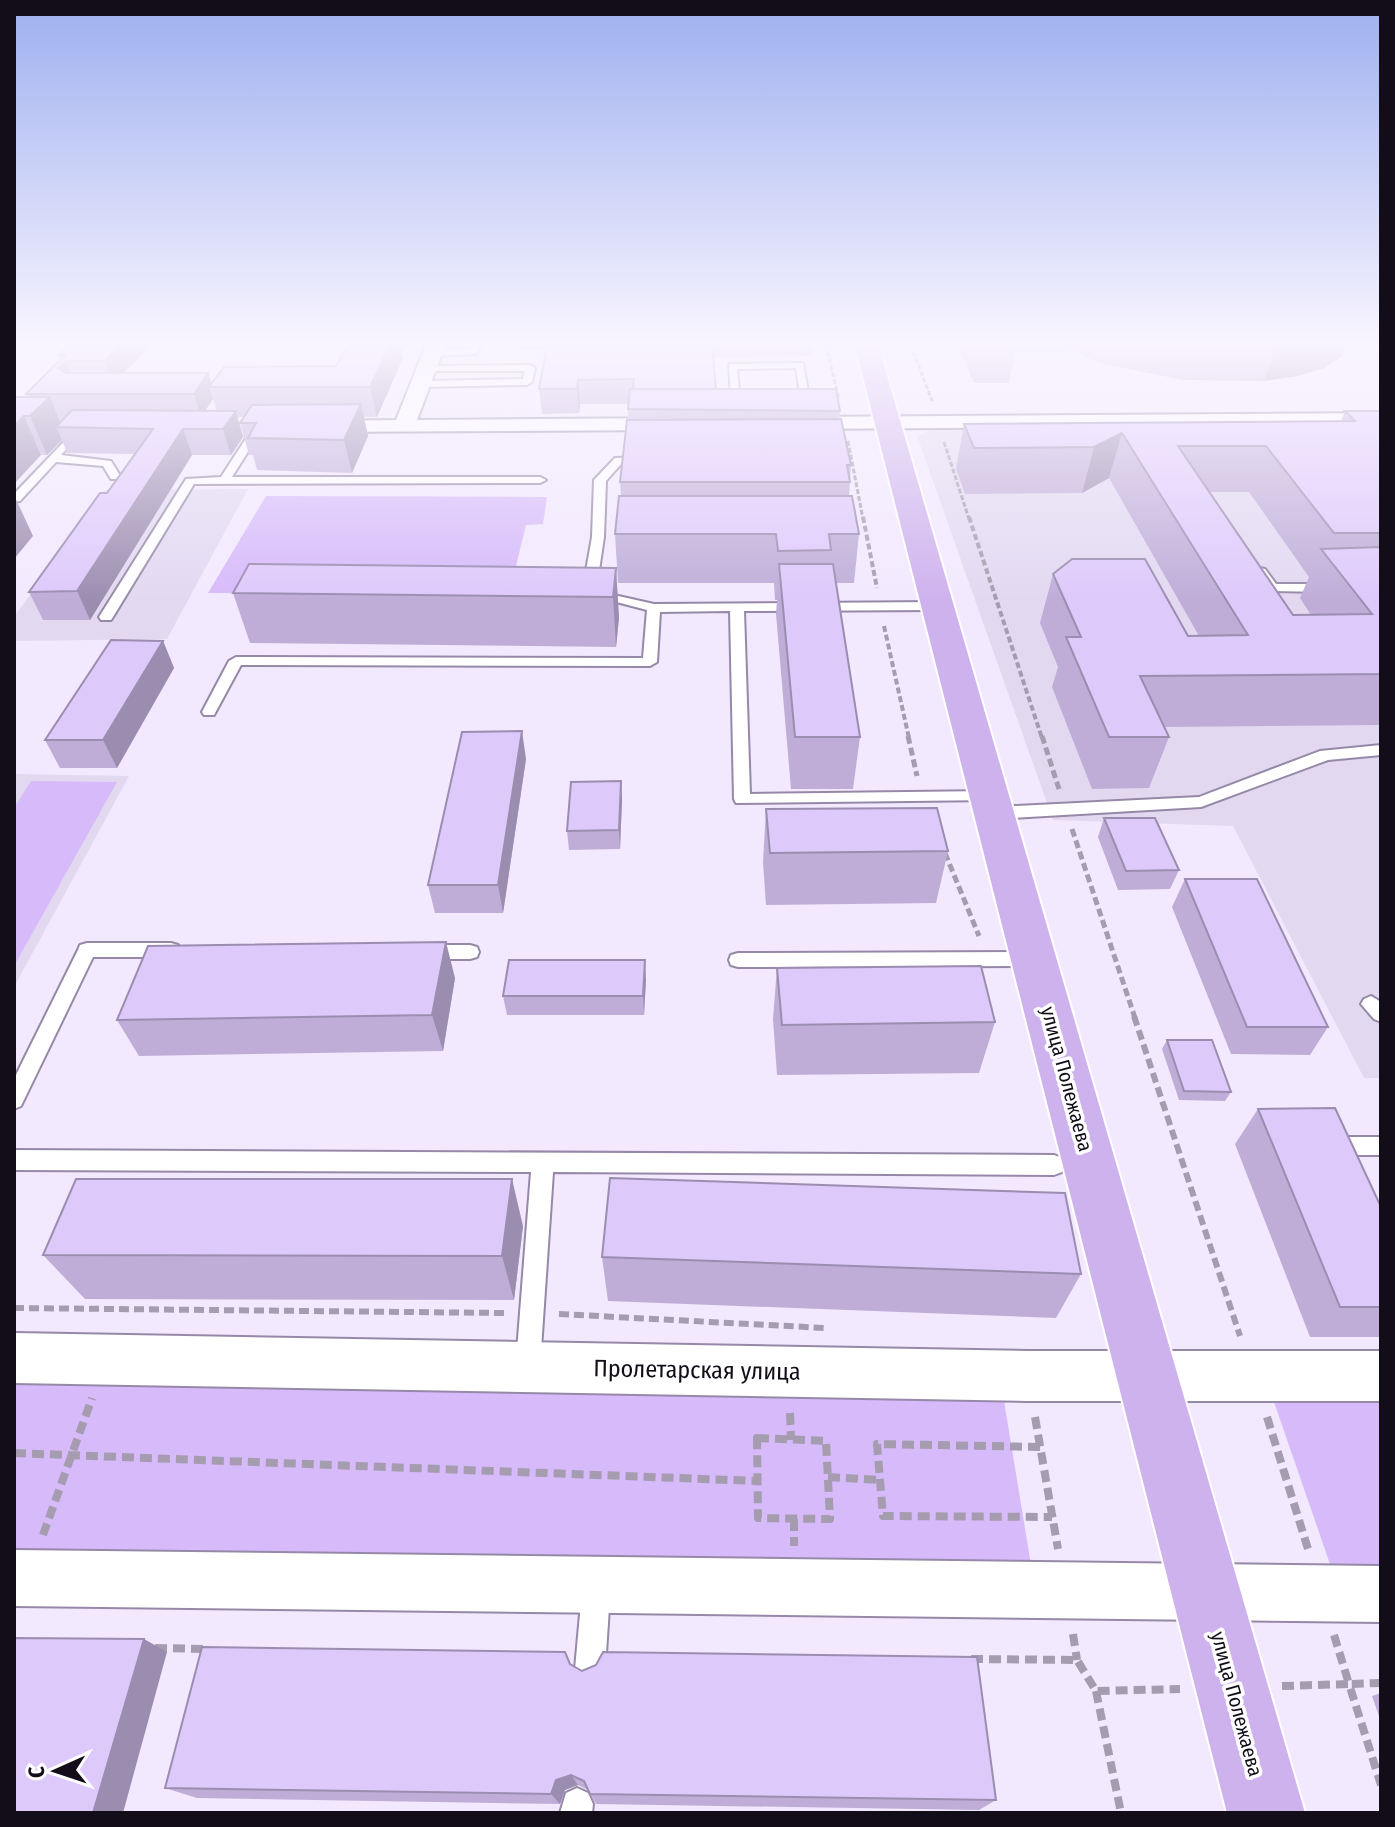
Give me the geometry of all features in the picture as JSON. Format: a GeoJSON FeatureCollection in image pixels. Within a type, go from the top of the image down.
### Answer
{"type":"FeatureCollection","features":[{"type":"Feature","properties":{"kind":"main road","name":"улица Полежаева"},"geometry":{"type":"LineString","coordinates":[[890,430],[1266,1813]]}},
{"type":"Feature","properties":{"kind":"street","name":"Пролетарская улица"},"geometry":{"type":"LineString","coordinates":[[14,1358],[1027,1376],[1146,1374],[1249,1361],[1381,1376]]}},
{"type":"Feature","properties":{"kind":"street"},"geometry":{"type":"LineString","coordinates":[[26,1563],[597,1585],[1381,1594]]}},
{"type":"Feature","properties":{"kind":"lane"},"geometry":{"type":"LineString","coordinates":[[16,499],[53,458],[84,430]]}},
{"type":"Feature","properties":{"kind":"lane"},"geometry":{"type":"LineString","coordinates":[[224,481],[257,430]]}},
{"type":"Feature","properties":{"kind":"lane"},"geometry":{"type":"LineString","coordinates":[[53,458],[107,463],[115,477]]}},
{"type":"Feature","properties":{"kind":"lane"},"geometry":{"type":"LineString","coordinates":[[665,460],[619,460],[600,480],[598,537],[589,593],[654,608],[938,606]]}},
{"type":"Feature","properties":{"kind":"lane"},"geometry":{"type":"LineString","coordinates":[[106,617],[190,481],[540,480]]}},
{"type":"Feature","properties":{"kind":"lane"},"geometry":{"type":"LineString","coordinates":[[598,537],[614,537]]}},
{"type":"Feature","properties":{"kind":"lane"},"geometry":{"type":"LineString","coordinates":[[1248,555],[1276,594],[1334,588]]}},
{"type":"Feature","properties":{"kind":"lane"},"geometry":{"type":"LineString","coordinates":[[737,606],[742,799],[992,804],[1066,811],[1201,802],[1326,755],[1381,750]]}},
{"type":"Feature","properties":{"kind":"lane"},"geometry":{"type":"LineString","coordinates":[[209,712],[236,661],[650,662],[654,608]]}},
{"type":"Feature","properties":{"kind":"lane"},"geometry":{"type":"LineString","coordinates":[[14,1100],[87,950],[183,950]]}},
{"type":"Feature","properties":{"kind":"lane"},"geometry":{"type":"LineString","coordinates":[[406,951],[470,952]]}},
{"type":"Feature","properties":{"kind":"lane"},"geometry":{"type":"LineString","coordinates":[[738,960],[1034,959]]}},
{"type":"Feature","properties":{"kind":"lane"},"geometry":{"type":"LineString","coordinates":[[1345,1146],[1381,1146]]}},
{"type":"Feature","properties":{"kind":"lane"},"geometry":{"type":"LineString","coordinates":[[14,1160],[1054,1165]]}},
{"type":"Feature","properties":{"kind":"lane"},"geometry":{"type":"LineString","coordinates":[[528,1367],[543,1162]]}},
{"type":"Feature","properties":{"kind":"lane"},"geometry":{"type":"LineString","coordinates":[[590,1669],[597,1585]]}},
{"type":"Feature","properties":{"kind":"path"},"geometry":{"type":"LineString","coordinates":[[845,430],[871,561]]}},
{"type":"Feature","properties":{"kind":"path"},"geometry":{"type":"LineString","coordinates":[[942,436],[1249,1361],[1381,1785]]}},
{"type":"Feature","properties":{"kind":"path"},"geometry":{"type":"LineString","coordinates":[[1027,1376],[1077,1660],[1096,1691],[1121,1813]]}},
{"type":"Feature","properties":{"kind":"path"},"geometry":{"type":"LineString","coordinates":[[26,1563],[72,1454],[96,1385]]}},
{"type":"Feature","properties":{"kind":"path"},"geometry":{"type":"LineString","coordinates":[[790,1426],[791,1440]]}},
{"type":"Feature","properties":{"kind":"path"},"geometry":{"type":"LineString","coordinates":[[757,1438],[826,1441],[828,1477],[830,1519],[758,1518],[757,1438]]}},
{"type":"Feature","properties":{"kind":"path"},"geometry":{"type":"LineString","coordinates":[[1040,1447],[877,1444],[883,1516],[1052,1517]]}},
{"type":"Feature","properties":{"kind":"path"},"geometry":{"type":"LineString","coordinates":[[14,1453],[757,1481]]}},
{"type":"Feature","properties":{"kind":"path"},"geometry":{"type":"LineString","coordinates":[[828,1477],[879,1480]]}},
{"type":"Feature","properties":{"kind":"path"},"geometry":{"type":"LineString","coordinates":[[794,1519],[794,1542]]}},
{"type":"Feature","properties":{"kind":"path"},"geometry":{"type":"LineString","coordinates":[[139,1648],[217,1649]]}},
{"type":"Feature","properties":{"kind":"path"},"geometry":{"type":"LineString","coordinates":[[967,1659],[1077,1660]]}},
{"type":"Feature","properties":{"kind":"path"},"geometry":{"type":"LineString","coordinates":[[1096,1691],[1381,1683]]}},
{"type":"Feature","properties":{"kind":"shaded area"},"geometry":{"type":"Polygon","coordinates":[[[931,430],[1381,430],[1381,1078],[1364,1078],[1233,826],[1053,820],[917,436],[931,430]]]}},
{"type":"Feature","properties":{"kind":"shaded area"},"geometry":{"type":"Polygon","coordinates":[[[248,489],[167,639],[14,641],[14,617],[105,490],[248,489]]]}},
{"type":"Feature","properties":{"kind":"shaded area"},"geometry":{"type":"Polygon","coordinates":[[[266,496],[547,497],[543,524],[526,525],[509,595],[208,593],[266,496]]]}},
{"type":"Feature","properties":{"kind":"shaded area"},"geometry":{"type":"Polygon","coordinates":[[[14,774],[129,776],[14,987],[14,774]]]}},
{"type":"Feature","properties":{"kind":"shaded area"},"geometry":{"type":"Polygon","coordinates":[[[31,781],[117,782],[14,966],[14,808],[31,781]]]}},
{"type":"Feature","properties":{"kind":"shaded area"},"geometry":{"type":"Polygon","coordinates":[[[14,1383],[1004,1401],[1032,1571],[14,1550],[14,1383]]]}},
{"type":"Feature","properties":{"kind":"shaded area"},"geometry":{"type":"Polygon","coordinates":[[[1381,1398],[1381,1567],[1331,1567],[1273,1399],[1381,1398]]]}},
{"type":"Feature","properties":{"kind":"building"},"geometry":{"type":"Polygon","coordinates":[[[152,430],[182,430],[77,591],[29,592],[100,493],[107,493],[152,430]]]}},
{"type":"Feature","properties":{"kind":"building"},"geometry":{"type":"Polygon","coordinates":[[[252,430],[349,430],[344,440],[248,438],[252,430]]]}},
{"type":"Feature","properties":{"kind":"building"},"geometry":{"type":"Polygon","coordinates":[[[626,430],[843,430],[851,465],[847,465],[850,482],[620,482],[626,430]]]}},
{"type":"Feature","properties":{"kind":"building"},"geometry":{"type":"Polygon","coordinates":[[[967,430],[1381,430],[1381,533],[1334,533],[1266,446],[1178,446],[1293,615],[1372,614],[1321,549],[1381,547],[1381,674],[1140,676],[1169,737],[1109,737],[1066,637],[1081,637],[1053,574],[1072,559],[1145,559],[1188,636],[1248,635],[1122,433],[1094,447],[974,448],[967,430]]]}},
{"type":"Feature","properties":{"kind":"building"},"geometry":{"type":"Polygon","coordinates":[[[619,496],[852,496],[859,534],[829,534],[831,550],[778,551],[776,534],[615,534],[619,496]]]}},
{"type":"Feature","properties":{"kind":"building"},"geometry":{"type":"Polygon","coordinates":[[[249,564],[616,568],[613,597],[233,593],[249,564]]]}},
{"type":"Feature","properties":{"kind":"building"},"geometry":{"type":"Polygon","coordinates":[[[779,564],[833,564],[860,737],[795,737],[779,564]]]}},
{"type":"Feature","properties":{"kind":"building"},"geometry":{"type":"Polygon","coordinates":[[[111,640],[163,641],[103,740],[45,740],[111,640]]]}},
{"type":"Feature","properties":{"kind":"building"},"geometry":{"type":"Polygon","coordinates":[[[522,731],[498,885],[428,885],[462,732],[522,731]]]}},
{"type":"Feature","properties":{"kind":"building"},"geometry":{"type":"Polygon","coordinates":[[[621,781],[619,830],[567,831],[571,782],[621,781]]]}},
{"type":"Feature","properties":{"kind":"building"},"geometry":{"type":"Polygon","coordinates":[[[937,808],[948,851],[770,853],[766,809],[937,808]]]}},
{"type":"Feature","properties":{"kind":"building"},"geometry":{"type":"Polygon","coordinates":[[[1104,818],[1155,818],[1179,870],[1126,871],[1104,818]]]}},
{"type":"Feature","properties":{"kind":"building"},"geometry":{"type":"Polygon","coordinates":[[[1185,879],[1257,879],[1328,1027],[1247,1027],[1185,879]]]}},
{"type":"Feature","properties":{"kind":"building"},"geometry":{"type":"Polygon","coordinates":[[[446,942],[432,1015],[117,1020],[148,946],[446,942]]]}},
{"type":"Feature","properties":{"kind":"building"},"geometry":{"type":"Polygon","coordinates":[[[509,960],[645,960],[643,996],[503,996],[509,960]]]}},
{"type":"Feature","properties":{"kind":"building"},"geometry":{"type":"Polygon","coordinates":[[[981,966],[995,1022],[782,1025],[777,968],[981,966]]]}},
{"type":"Feature","properties":{"kind":"building"},"geometry":{"type":"Polygon","coordinates":[[[1167,1040],[1212,1040],[1231,1092],[1184,1091],[1167,1040]]]}},
{"type":"Feature","properties":{"kind":"building"},"geometry":{"type":"Polygon","coordinates":[[[1335,1108],[1381,1207],[1381,1307],[1340,1307],[1258,1109],[1335,1108]]]}},
{"type":"Feature","properties":{"kind":"building"},"geometry":{"type":"Polygon","coordinates":[[[610,1178],[1065,1193],[1081,1274],[602,1257],[610,1178]]]}},
{"type":"Feature","properties":{"kind":"building"},"geometry":{"type":"Polygon","coordinates":[[[76,1179],[512,1179],[502,1256],[43,1255],[76,1179]]]}},
{"type":"Feature","properties":{"kind":"building"},"geometry":{"type":"Polygon","coordinates":[[[14,1638],[144,1639],[93,1813],[14,1813],[14,1638]]]}},
{"type":"Feature","properties":{"kind":"building"},"geometry":{"type":"Polygon","coordinates":[[[202,1647],[565,1652],[570,1664],[582,1671],[596,1665],[603,1652],[977,1657],[996,1800],[590,1794],[584,1781],[571,1775],[556,1780],[551,1794],[165,1788],[202,1647]]]}}]}
